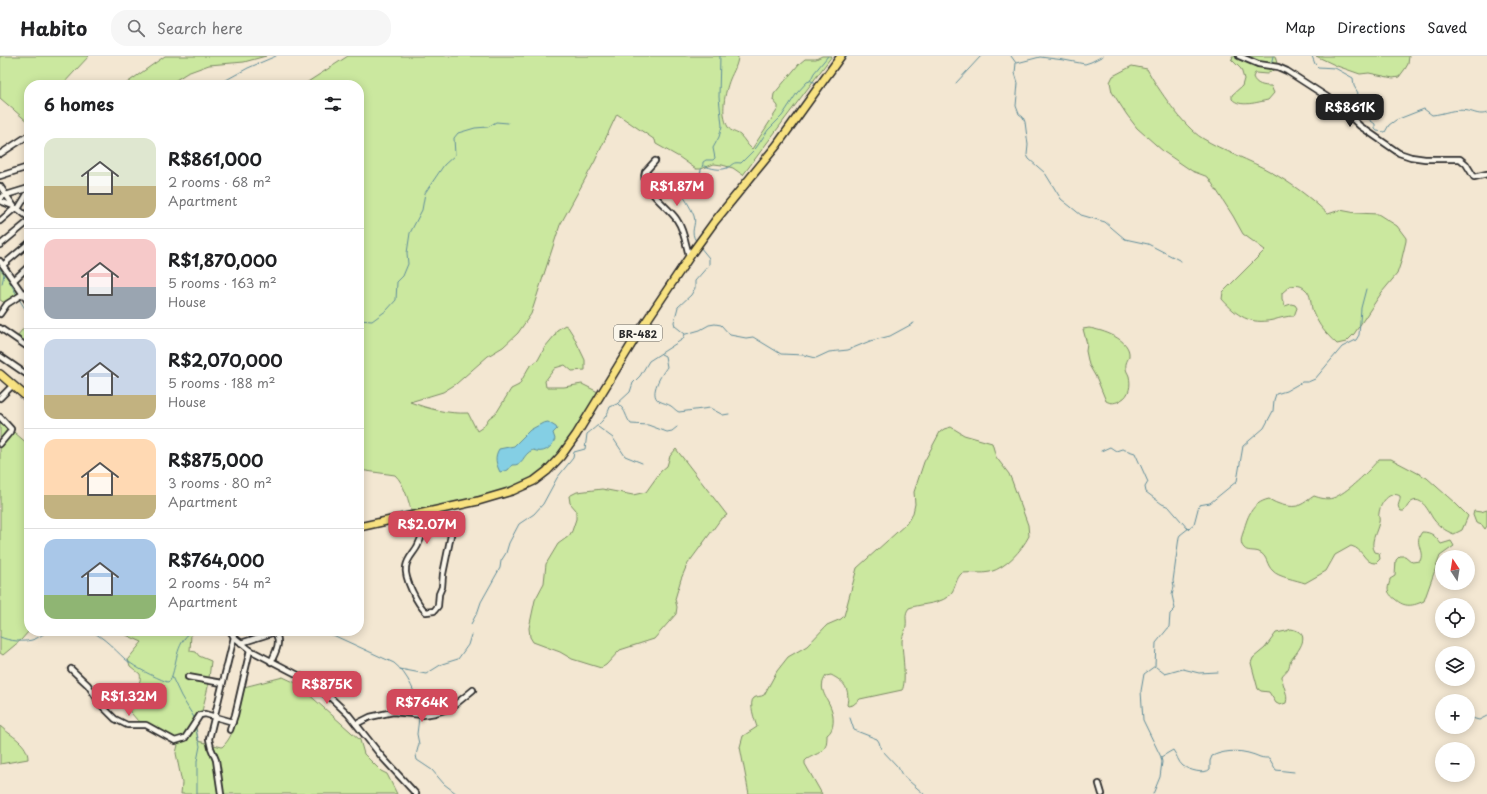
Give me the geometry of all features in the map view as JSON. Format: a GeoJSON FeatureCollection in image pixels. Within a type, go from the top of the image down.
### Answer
{"type":"FeatureCollection","features":[{"type":"Feature","properties":{"kind":"highway","name":"BR-482"},"geometry":{"type":"LineString","coordinates":[[364,527],[512,491],[534,481],[547,472],[576,435],[639,332],[689,256],[715,221],[776,146],[841,56]]}},
{"type":"Feature","properties":{"kind":"highway"},"geometry":{"type":"LineString","coordinates":[[0,374],[24,395]]}},
{"type":"Feature","properties":{"kind":"street"},"geometry":{"type":"LineString","coordinates":[[1239,56],[1258,64],[1287,71],[1335,102],[1360,126],[1399,153],[1425,159],[1460,159],[1466,164],[1474,177],[1487,174]]}},
{"type":"Feature","properties":{"kind":"street"},"geometry":{"type":"LineString","coordinates":[[0,154],[24,138]]}},
{"type":"Feature","properties":{"kind":"street"},"geometry":{"type":"LineString","coordinates":[[655,161],[645,172],[645,180],[659,202],[677,220],[689,256]]}},
{"type":"Feature","properties":{"kind":"street"},"geometry":{"type":"LineString","coordinates":[[0,176],[24,168]]}},
{"type":"Feature","properties":{"kind":"street"},"geometry":{"type":"LineString","coordinates":[[0,186],[16,208],[24,215]]}},
{"type":"Feature","properties":{"kind":"street"},"geometry":{"type":"LineString","coordinates":[[16,208],[0,200],[6,195],[24,190]]}},
{"type":"Feature","properties":{"kind":"street"},"geometry":{"type":"LineString","coordinates":[[0,221],[16,208],[24,198]]}},
{"type":"Feature","properties":{"kind":"street"},"geometry":{"type":"LineString","coordinates":[[0,245],[24,223]]}},
{"type":"Feature","properties":{"kind":"street"},"geometry":{"type":"LineString","coordinates":[[24,247],[2,263],[14,280],[20,296],[24,300]]}},
{"type":"Feature","properties":{"kind":"street"},"geometry":{"type":"LineString","coordinates":[[14,280],[24,271]]}},
{"type":"Feature","properties":{"kind":"street"},"geometry":{"type":"LineString","coordinates":[[0,314],[6,306],[24,293]]}},
{"type":"Feature","properties":{"kind":"street"},"geometry":{"type":"LineString","coordinates":[[0,302],[6,306]]}},
{"type":"Feature","properties":{"kind":"street"},"geometry":{"type":"LineString","coordinates":[[0,328],[24,345]]}},
{"type":"Feature","properties":{"kind":"street"},"geometry":{"type":"LineString","coordinates":[[0,356],[24,373]]}},
{"type":"Feature","properties":{"kind":"street"},"geometry":{"type":"LineString","coordinates":[[0,398],[13,385]]}},
{"type":"Feature","properties":{"kind":"street"},"geometry":{"type":"LineString","coordinates":[[0,417],[11,429],[0,444]]}},
{"type":"Feature","properties":{"kind":"street"},"geometry":{"type":"LineString","coordinates":[[429,512],[418,545],[406,568],[407,575],[417,600],[426,612],[434,611],[438,606],[452,530],[451,522]]}},
{"type":"Feature","properties":{"kind":"street"},"geometry":{"type":"LineString","coordinates":[[241,642],[260,636]]}},
{"type":"Feature","properties":{"kind":"street"},"geometry":{"type":"LineString","coordinates":[[271,662],[278,639],[276,636]]}},
{"type":"Feature","properties":{"kind":"street"},"geometry":{"type":"LineString","coordinates":[[220,794],[216,760],[210,739],[234,637],[250,650],[302,677],[348,714],[382,757],[416,794]]}},
{"type":"Feature","properties":{"kind":"street"},"geometry":{"type":"LineString","coordinates":[[230,730],[235,716],[250,650]]}},
{"type":"Feature","properties":{"kind":"street"},"geometry":{"type":"LineString","coordinates":[[71,669],[88,685],[109,714],[123,724],[146,725],[175,741],[185,738],[200,715],[205,714],[233,722]]}},
{"type":"Feature","properties":{"kind":"street"},"geometry":{"type":"LineString","coordinates":[[188,677],[222,683]]}},
{"type":"Feature","properties":{"kind":"street"},"geometry":{"type":"LineString","coordinates":[[356,724],[370,718],[393,712],[424,715],[435,713],[451,708],[473,690]]}},
{"type":"Feature","properties":{"kind":"street"},"geometry":{"type":"LineString","coordinates":[[1099,784],[1102,789],[1102,794]]}},
{"type":"Feature","properties":{"kind":"green space"},"geometry":{"type":"Polygon","coordinates":[[[0,56],[89,56],[67,80],[24,80],[24,119],[0,98],[0,56]]]}},
{"type":"Feature","properties":{"kind":"green space"},"geometry":{"type":"Polygon","coordinates":[[[165,56],[266,56],[244,62],[209,65],[187,73],[176,80],[131,80],[165,56]]]}},
{"type":"Feature","properties":{"kind":"green space"},"geometry":{"type":"Polygon","coordinates":[[[348,56],[738,56],[726,90],[724,116],[729,129],[740,135],[752,149],[778,109],[778,106],[773,100],[774,94],[799,64],[805,59],[816,59],[822,56],[832,56],[743,175],[733,168],[722,165],[714,164],[701,169],[696,169],[656,144],[655,140],[617,114],[595,161],[560,225],[531,314],[518,333],[503,347],[488,356],[456,384],[443,392],[410,402],[424,407],[453,413],[468,413],[477,431],[483,427],[489,418],[497,412],[511,389],[519,385],[529,367],[538,360],[557,330],[565,325],[573,335],[585,360],[585,370],[572,371],[565,365],[555,368],[545,381],[546,387],[564,387],[582,384],[600,393],[563,449],[547,468],[533,478],[509,490],[412,514],[404,488],[395,475],[364,471],[364,80],[311,80],[348,56]]]}},
{"type":"Feature","properties":{"kind":"green space"},"geometry":{"type":"Polygon","coordinates":[[[1232,56],[1275,56],[1278,67],[1267,74],[1255,73],[1253,77],[1258,83],[1271,86],[1274,93],[1268,100],[1244,104],[1235,102],[1232,99],[1232,95],[1242,86],[1244,79],[1241,69],[1231,59],[1233,59],[1232,56]]]}},
{"type":"Feature","properties":{"kind":"green space"},"geometry":{"type":"Polygon","coordinates":[[[1316,56],[1409,56],[1408,64],[1405,69],[1399,77],[1393,78],[1369,73],[1360,74],[1337,66],[1316,56]]]}},
{"type":"Feature","properties":{"kind":"green space"},"geometry":{"type":"Polygon","coordinates":[[[1132,66],[1147,69],[1157,86],[1179,116],[1195,133],[1202,138],[1278,176],[1301,191],[1328,214],[1340,210],[1356,213],[1378,214],[1397,226],[1406,238],[1406,241],[1397,274],[1382,292],[1354,334],[1346,342],[1337,344],[1326,333],[1313,312],[1309,294],[1300,286],[1290,286],[1282,293],[1282,299],[1285,306],[1291,304],[1295,305],[1297,308],[1294,316],[1273,320],[1257,321],[1244,318],[1222,299],[1223,292],[1265,250],[1243,234],[1208,177],[1192,171],[1164,152],[1137,128],[1127,115],[1112,92],[1110,82],[1113,76],[1132,66]]]}},
{"type":"Feature","properties":{"kind":"green space"},"geometry":{"type":"Polygon","coordinates":[[[0,262],[24,297],[10,306],[0,300],[0,262]]]}},
{"type":"Feature","properties":{"kind":"green space"},"geometry":{"type":"Polygon","coordinates":[[[1089,328],[1115,336],[1121,340],[1128,350],[1129,356],[1126,363],[1126,370],[1130,379],[1130,386],[1128,393],[1124,398],[1117,402],[1112,403],[1106,401],[1097,379],[1089,365],[1086,351],[1087,344],[1083,329],[1089,328]]]}},
{"type":"Feature","properties":{"kind":"green space"},"geometry":{"type":"Polygon","coordinates":[[[24,329],[24,343],[18,335],[24,329]]]}},
{"type":"Feature","properties":{"kind":"green space"},"geometry":{"type":"Polygon","coordinates":[[[0,420],[24,441],[25,636],[3,655],[0,653],[0,420]]]}},
{"type":"Feature","properties":{"kind":"green space"},"geometry":{"type":"Polygon","coordinates":[[[951,427],[964,435],[992,443],[996,457],[1009,474],[1012,481],[1028,525],[1029,536],[1018,553],[996,570],[987,573],[962,573],[958,577],[952,592],[944,599],[909,608],[906,617],[906,628],[902,639],[904,681],[902,690],[860,699],[853,705],[848,706],[847,690],[843,683],[831,675],[826,676],[822,685],[832,711],[833,726],[830,733],[827,735],[826,745],[822,751],[805,761],[805,764],[822,794],[749,794],[740,747],[743,736],[757,727],[752,712],[752,700],[755,697],[764,695],[777,671],[788,657],[807,646],[827,625],[841,619],[844,616],[857,568],[906,524],[913,513],[915,504],[914,492],[924,462],[940,432],[951,427]]]}},
{"type":"Feature","properties":{"kind":"green space"},"geometry":{"type":"Polygon","coordinates":[[[676,449],[727,515],[720,520],[687,565],[675,599],[677,607],[676,614],[654,639],[620,650],[606,665],[601,668],[572,659],[560,652],[533,642],[530,637],[529,628],[535,600],[544,583],[546,564],[558,544],[569,536],[576,519],[576,510],[570,503],[569,496],[577,492],[602,489],[633,495],[646,492],[661,471],[667,466],[670,456],[676,449]]]}},
{"type":"Feature","properties":{"kind":"green space"},"geometry":{"type":"Polygon","coordinates":[[[1379,459],[1391,459],[1427,478],[1468,516],[1462,530],[1454,534],[1444,529],[1436,523],[1426,507],[1420,501],[1413,501],[1404,511],[1401,511],[1398,507],[1400,496],[1389,496],[1381,505],[1379,522],[1373,541],[1373,548],[1375,552],[1379,553],[1380,559],[1376,563],[1372,563],[1366,559],[1359,550],[1351,546],[1335,555],[1326,571],[1305,583],[1283,577],[1275,573],[1262,554],[1257,551],[1245,549],[1241,543],[1248,517],[1258,504],[1269,499],[1280,504],[1297,506],[1314,496],[1325,499],[1333,498],[1351,487],[1379,459]]]}},
{"type":"Feature","properties":{"kind":"green space"},"geometry":{"type":"Polygon","coordinates":[[[1487,510],[1487,526],[1485,529],[1482,525],[1476,523],[1473,515],[1474,511],[1481,512],[1487,510]]]}},
{"type":"Feature","properties":{"kind":"green space"},"geometry":{"type":"Polygon","coordinates":[[[1422,532],[1428,533],[1433,535],[1441,544],[1451,541],[1454,546],[1448,550],[1435,550],[1435,570],[1424,601],[1413,605],[1406,605],[1399,602],[1389,593],[1388,589],[1390,579],[1395,576],[1396,560],[1400,556],[1405,556],[1412,562],[1420,561],[1420,536],[1422,532]]]}},
{"type":"Feature","properties":{"kind":"green space"},"geometry":{"type":"Polygon","coordinates":[[[1291,629],[1298,631],[1303,638],[1300,647],[1290,661],[1288,669],[1282,676],[1287,700],[1286,703],[1280,705],[1276,703],[1269,692],[1258,689],[1251,663],[1253,658],[1265,648],[1276,633],[1291,629]]]}},
{"type":"Feature","properties":{"kind":"green space"},"geometry":{"type":"Polygon","coordinates":[[[128,636],[191,636],[190,651],[196,652],[199,656],[211,661],[208,687],[200,719],[196,727],[198,741],[222,747],[227,741],[234,727],[244,687],[283,677],[296,683],[360,740],[364,754],[381,771],[387,774],[397,794],[181,794],[182,783],[176,753],[178,745],[172,743],[164,735],[147,723],[138,721],[119,699],[134,689],[139,683],[140,674],[130,666],[128,659],[142,642],[128,636]]]}},
{"type":"Feature","properties":{"kind":"green space"},"geometry":{"type":"Polygon","coordinates":[[[0,726],[22,744],[27,753],[28,759],[0,764],[0,726]]]}},
{"type":"Feature","properties":{"kind":"water"},"geometry":{"type":"Polygon","coordinates":[[[548,422],[557,429],[553,433],[555,439],[551,446],[543,451],[533,450],[529,452],[519,464],[512,465],[508,470],[500,472],[496,460],[496,455],[499,449],[514,446],[530,430],[548,422]]]}},
{"type":"Feature","properties":{"kind":"waterway"},"geometry":{"type":"LineString","coordinates":[[226,80],[248,68],[276,56]]}},
{"type":"Feature","properties":{"kind":"waterway"},"geometry":{"type":"LineString","coordinates":[[696,241],[693,234],[695,219],[680,190],[700,182],[700,172],[703,162],[706,160],[713,160],[715,158],[713,148],[719,137],[722,126],[719,97],[720,56]]}},
{"type":"Feature","properties":{"kind":"waterway"},"geometry":{"type":"LineString","coordinates":[[704,166],[721,169],[727,168],[734,163],[741,163],[756,148],[768,130],[782,116],[797,93],[807,82],[810,81],[814,73],[828,56]]}},
{"type":"Feature","properties":{"kind":"waterway"},"geometry":{"type":"LineString","coordinates":[[843,59],[847,56]]}},
{"type":"Feature","properties":{"kind":"waterway"},"geometry":{"type":"LineString","coordinates":[[956,83],[981,56]]}},
{"type":"Feature","properties":{"kind":"waterway"},"geometry":{"type":"LineString","coordinates":[[1011,56],[1016,63],[1015,73],[1018,83],[1016,106],[1019,114],[1023,117],[1025,122],[1028,145],[1027,155],[1029,159],[1045,173],[1061,199],[1081,215],[1105,222],[1125,239],[1148,244],[1181,261]]}},
{"type":"Feature","properties":{"kind":"waterway"},"geometry":{"type":"LineString","coordinates":[[1017,63],[1040,57],[1085,64],[1103,56]]}},
{"type":"Feature","properties":{"kind":"waterway"},"geometry":{"type":"LineString","coordinates":[[1271,65],[1273,56]]}},
{"type":"Feature","properties":{"kind":"waterway"},"geometry":{"type":"LineString","coordinates":[[1312,56],[1318,67],[1335,68],[1353,78],[1354,86],[1358,93],[1356,99],[1353,98],[1350,101],[1349,109],[1361,109],[1363,115],[1375,124],[1375,129],[1377,131],[1385,132],[1389,125],[1396,120],[1424,109],[1432,115],[1458,110],[1479,114],[1487,113]]}},
{"type":"Feature","properties":{"kind":"waterway"},"geometry":{"type":"LineString","coordinates":[[811,81],[817,83]]}},
{"type":"Feature","properties":{"kind":"waterway"},"geometry":{"type":"LineString","coordinates":[[364,320],[372,321],[387,310],[396,300],[397,282],[403,276],[408,264],[407,253],[410,233],[422,210],[425,193],[444,165],[455,155],[454,138],[458,133],[475,128],[488,127],[496,122],[508,123]]}},
{"type":"Feature","properties":{"kind":"waterway"},"geometry":{"type":"LineString","coordinates":[[685,334],[675,326],[674,322],[678,307],[691,295],[695,288],[695,281],[709,265],[709,258],[700,247]]}},
{"type":"Feature","properties":{"kind":"waterway"},"geometry":{"type":"LineString","coordinates":[[0,269],[7,277],[17,295]]}},
{"type":"Feature","properties":{"kind":"waterway"},"geometry":{"type":"LineString","coordinates":[[2,284],[4,274]]}},
{"type":"Feature","properties":{"kind":"waterway"},"geometry":{"type":"LineString","coordinates":[[1153,794],[1160,777],[1162,762],[1143,720],[1141,691],[1144,674],[1155,666],[1156,643],[1169,627],[1170,614],[1175,609],[1172,595],[1179,537],[1194,524],[1199,505],[1210,503],[1237,481],[1243,446],[1264,428],[1273,411],[1276,394],[1286,391],[1302,382],[1308,382],[1315,379],[1342,347],[1356,340],[1359,335],[1361,308],[1366,289]]}},
{"type":"Feature","properties":{"kind":"waterway"},"geometry":{"type":"LineString","coordinates":[[19,299],[24,307]]}},
{"type":"Feature","properties":{"kind":"waterway"},"geometry":{"type":"LineString","coordinates":[[686,334],[700,330],[709,325],[721,325],[730,335],[746,338],[753,337],[781,354],[804,355],[816,358],[829,352],[848,350],[870,341],[890,336],[914,323]]}},
{"type":"Feature","properties":{"kind":"waterway"},"geometry":{"type":"LineString","coordinates":[[471,624],[481,602],[500,568],[501,561],[519,524],[534,514],[543,504],[557,478],[573,458],[574,452],[585,449],[587,434],[604,419],[610,407],[617,404],[630,392],[633,383],[640,376],[649,361],[683,339],[685,334]]}},
{"type":"Feature","properties":{"kind":"waterway"},"geometry":{"type":"LineString","coordinates":[[661,354],[665,356],[667,367],[659,379],[655,389],[656,398],[659,401],[670,405],[679,412],[710,408],[723,415],[729,414]]}},
{"type":"Feature","properties":{"kind":"waterway"},"geometry":{"type":"LineString","coordinates":[[618,404],[623,409],[631,424],[648,425],[667,432],[672,431],[677,427]]}},
{"type":"Feature","properties":{"kind":"waterway"},"geometry":{"type":"LineString","coordinates":[[598,427],[613,438],[625,456],[642,463]]}},
{"type":"Feature","properties":{"kind":"waterway"},"geometry":{"type":"LineString","coordinates":[[1101,451],[1110,447],[1116,451],[1122,449],[1135,453],[1148,482],[1145,487],[1146,492],[1162,504],[1169,507],[1188,529]]}},
{"type":"Feature","properties":{"kind":"waterway"},"geometry":{"type":"LineString","coordinates":[[400,669],[426,674],[442,664],[458,659],[468,645],[471,635]]}},
{"type":"Feature","properties":{"kind":"waterway"},"geometry":{"type":"LineString","coordinates":[[0,637],[8,640],[27,641],[40,636]]}},
{"type":"Feature","properties":{"kind":"waterway"},"geometry":{"type":"LineString","coordinates":[[99,636],[135,666],[167,682],[170,681],[179,649],[187,636]]}},
{"type":"Feature","properties":{"kind":"waterway"},"geometry":{"type":"LineString","coordinates":[[335,636],[394,663],[408,679],[417,699],[420,713]]}},
{"type":"Feature","properties":{"kind":"waterway"},"geometry":{"type":"LineString","coordinates":[[1156,667],[1165,674],[1183,669],[1199,673],[1218,672]]}},
{"type":"Feature","properties":{"kind":"waterway"},"geometry":{"type":"LineString","coordinates":[[172,677],[181,696],[195,719]]}},
{"type":"Feature","properties":{"kind":"waterway"},"geometry":{"type":"LineString","coordinates":[[1475,719],[1479,720],[1487,716]]}},
{"type":"Feature","properties":{"kind":"waterway"},"geometry":{"type":"LineString","coordinates":[[419,718],[417,734],[419,744],[416,755],[417,760],[432,770],[444,784],[457,794]]}},
{"type":"Feature","properties":{"kind":"waterway"},"geometry":{"type":"LineString","coordinates":[[850,718],[854,730],[877,739],[881,749],[898,767],[902,775],[924,794]]}},
{"type":"Feature","properties":{"kind":"waterway"},"geometry":{"type":"LineString","coordinates":[[195,726],[200,746],[197,761],[197,794]]}},
{"type":"Feature","properties":{"kind":"waterway"},"geometry":{"type":"LineString","coordinates":[[1161,757],[1173,750],[1183,766],[1189,769],[1205,772],[1210,769],[1210,761],[1212,756],[1224,752],[1236,751],[1269,758],[1276,770],[1294,772]]}}]}
